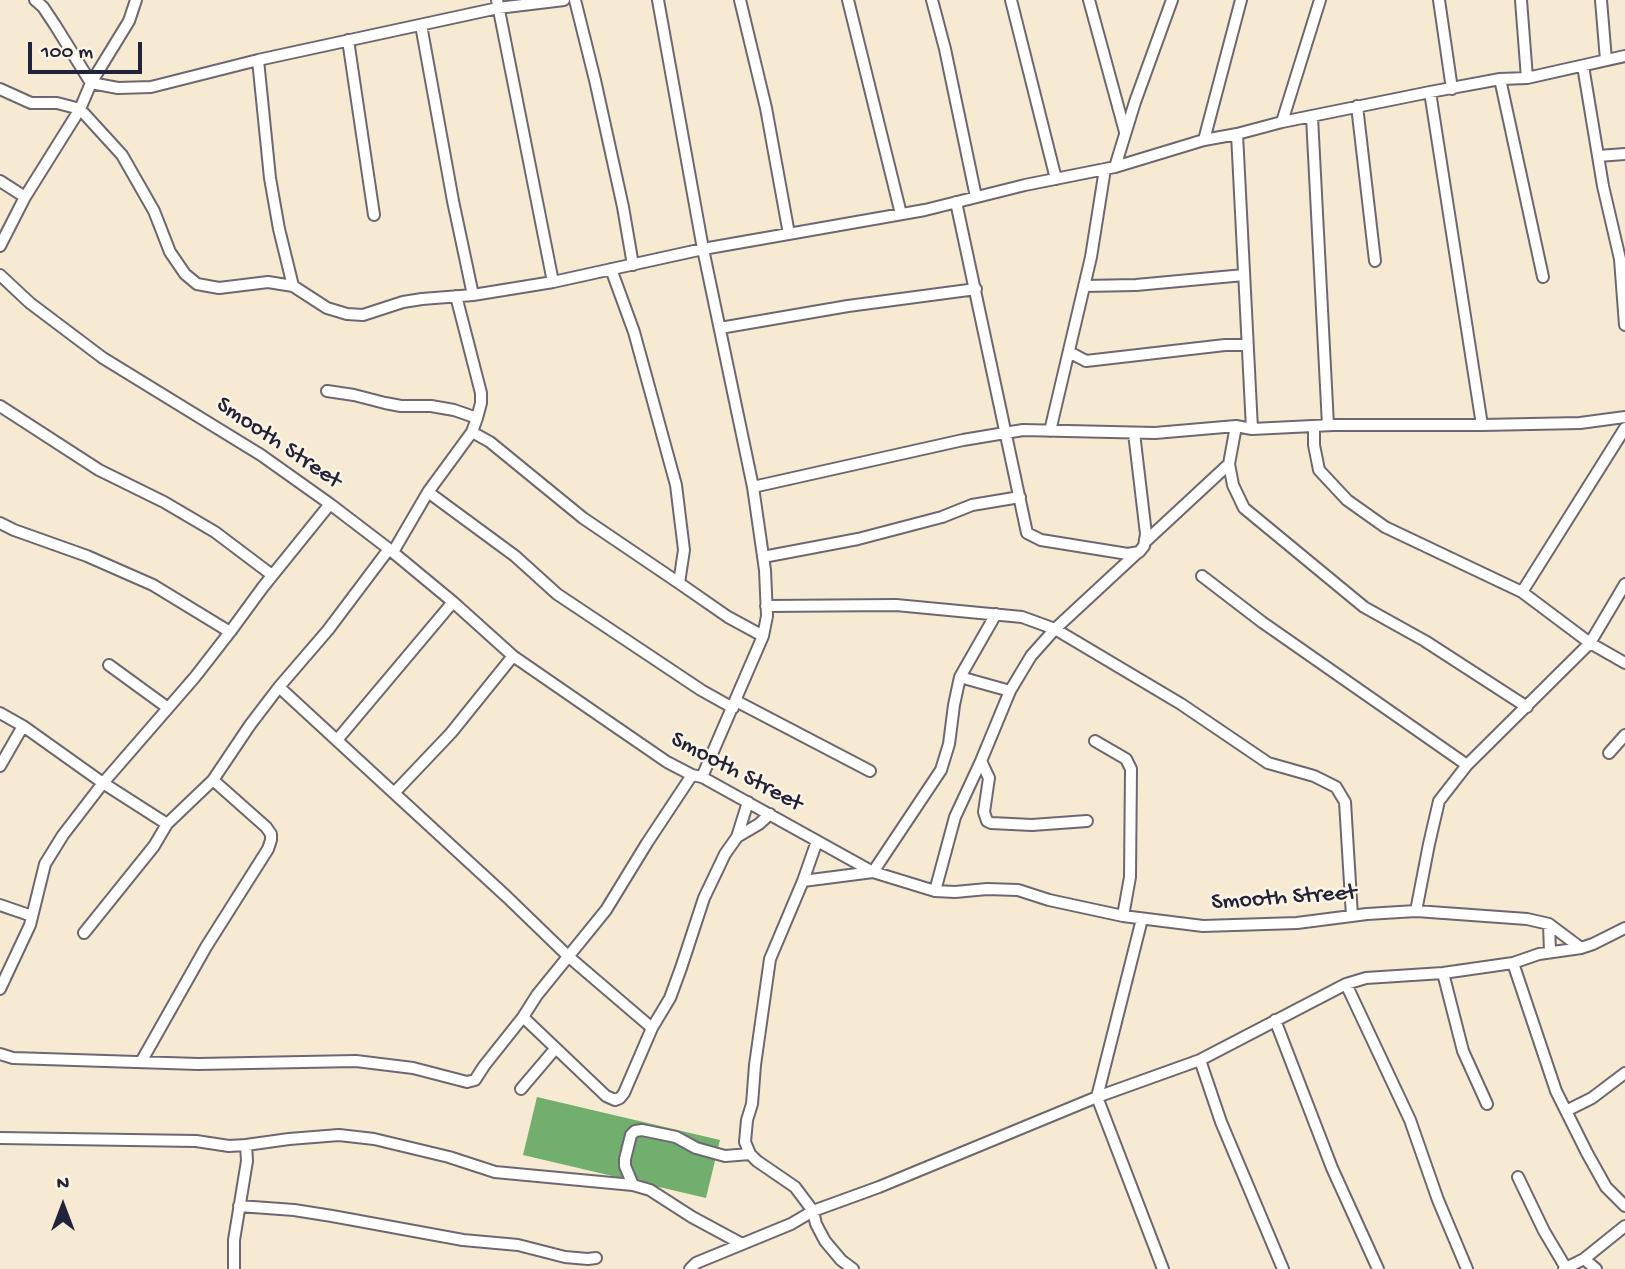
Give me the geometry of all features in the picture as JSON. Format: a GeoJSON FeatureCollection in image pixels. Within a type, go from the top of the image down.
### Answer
{"type":"FeatureCollection","features":[{"type":"Feature","properties":{"kind":"street"},"geometry":{"type":"LineString","coordinates":[[35,0],[55,24],[91,83],[118,88],[150,87],[258,60],[421,25],[498,4],[564,0]]}},
{"type":"Feature","properties":{"kind":"street"},"geometry":{"type":"LineString","coordinates":[[0,246],[25,197],[80,109],[91,83],[129,21],[136,0]]}},
{"type":"Feature","properties":{"kind":"street"},"geometry":{"type":"LineString","coordinates":[[575,0],[623,207],[633,265]]}},
{"type":"Feature","properties":{"kind":"street"},"geometry":{"type":"LineString","coordinates":[[0,1054],[13,1058],[141,1062],[356,1061],[413,1068],[467,1082],[475,1080],[537,995],[606,910],[647,843],[697,776],[734,705],[762,636],[767,616],[763,557],[752,487],[703,249],[658,0]]}},
{"type":"Feature","properties":{"kind":"street"},"geometry":{"type":"LineString","coordinates":[[740,0],[765,108],[789,234]]}},
{"type":"Feature","properties":{"kind":"street"},"geometry":{"type":"LineString","coordinates":[[848,0],[901,214]]}},
{"type":"Feature","properties":{"kind":"street"},"geometry":{"type":"LineString","coordinates":[[932,0],[976,197]]}},
{"type":"Feature","properties":{"kind":"street"},"geometry":{"type":"LineString","coordinates":[[1011,0],[1056,179]]}},
{"type":"Feature","properties":{"kind":"street"},"geometry":{"type":"LineString","coordinates":[[1089,0],[1125,132]]}},
{"type":"Feature","properties":{"kind":"street"},"geometry":{"type":"LineString","coordinates":[[1050,431],[1110,167],[1171,0]]}},
{"type":"Feature","properties":{"kind":"street"},"geometry":{"type":"LineString","coordinates":[[1204,140],[1241,0]]}},
{"type":"Feature","properties":{"kind":"street"},"geometry":{"type":"LineString","coordinates":[[1282,122],[1320,0]]}},
{"type":"Feature","properties":{"kind":"street"},"geometry":{"type":"LineString","coordinates":[[1439,0],[1452,89]]}},
{"type":"Feature","properties":{"kind":"street"},"geometry":{"type":"LineString","coordinates":[[1521,0],[1527,78]]}},
{"type":"Feature","properties":{"kind":"street"},"geometry":{"type":"LineString","coordinates":[[1601,0],[1606,60]]}},
{"type":"Feature","properties":{"kind":"street"},"geometry":{"type":"LineString","coordinates":[[498,4],[553,282]]}},
{"type":"Feature","properties":{"kind":"street"},"geometry":{"type":"LineString","coordinates":[[421,25],[450,187],[473,295]]}},
{"type":"Feature","properties":{"kind":"street"},"geometry":{"type":"LineString","coordinates":[[348,40],[374,215]]}},
{"type":"Feature","properties":{"kind":"street"},"geometry":{"type":"LineString","coordinates":[[0,89],[31,103],[57,103],[80,109],[122,155],[154,211],[170,252],[185,274],[197,284],[219,288],[268,282],[293,286],[327,308],[346,314],[363,315],[403,302],[473,295],[553,282],[703,249],[901,214],[1110,167],[1204,140],[1282,122],[1500,79],[1527,78],[1625,56]]}},
{"type":"Feature","properties":{"kind":"street"},"geometry":{"type":"LineString","coordinates":[[258,60],[270,178],[293,286]]}},
{"type":"Feature","properties":{"kind":"street"},"geometry":{"type":"LineString","coordinates":[[1583,66],[1598,156],[1619,232],[1625,325]]}},
{"type":"Feature","properties":{"kind":"street"},"geometry":{"type":"LineString","coordinates":[[1500,79],[1543,277]]}},
{"type":"Feature","properties":{"kind":"street"},"geometry":{"type":"LineString","coordinates":[[1430,92],[1482,425]]}},
{"type":"Feature","properties":{"kind":"street"},"geometry":{"type":"LineString","coordinates":[[1357,106],[1375,261]]}},
{"type":"Feature","properties":{"kind":"street"},"geometry":{"type":"LineString","coordinates":[[1312,117],[1328,425]]}},
{"type":"Feature","properties":{"kind":"street"},"geometry":{"type":"LineString","coordinates":[[1237,134],[1252,429]]}},
{"type":"Feature","properties":{"kind":"street"},"geometry":{"type":"LineString","coordinates":[[1598,156],[1625,154]]}},
{"type":"Feature","properties":{"kind":"street"},"geometry":{"type":"LineString","coordinates":[[0,181],[25,197]]}},
{"type":"Feature","properties":{"kind":"street"},"geometry":{"type":"LineString","coordinates":[[956,202],[1027,533],[1041,540],[1128,554],[1139,552]]}},
{"type":"Feature","properties":{"kind":"street"},"geometry":{"type":"LineString","coordinates":[[611,270],[634,332],[676,485],[684,550],[679,583]]}},
{"type":"Feature","properties":{"kind":"street","name":"Smooth Street"},"geometry":{"type":"LineString","coordinates":[[0,275],[30,303],[103,358],[261,455],[330,504],[453,602],[513,656],[667,761],[748,802],[873,872],[935,891],[1018,890],[1049,900],[1123,916],[1203,926],[1297,923],[1416,911],[1527,919],[1549,924],[1581,948]]}},
{"type":"Feature","properties":{"kind":"street"},"geometry":{"type":"LineString","coordinates":[[1084,286],[1136,285],[1244,275]]}},
{"type":"Feature","properties":{"kind":"street"},"geometry":{"type":"LineString","coordinates":[[720,328],[848,306],[976,289]]}},
{"type":"Feature","properties":{"kind":"street"},"geometry":{"type":"LineString","coordinates":[[84,933],[154,846],[167,824],[213,780],[250,724],[391,551],[428,492],[472,432],[481,403],[481,393],[456,296]]}},
{"type":"Feature","properties":{"kind":"street"},"geometry":{"type":"LineString","coordinates":[[1069,352],[1086,361],[1225,345],[1247,345]]}},
{"type":"Feature","properties":{"kind":"street"},"geometry":{"type":"LineString","coordinates":[[327,391],[401,406],[431,406],[454,410],[477,418]]}},
{"type":"Feature","properties":{"kind":"street"},"geometry":{"type":"LineString","coordinates":[[0,406],[99,470],[215,532],[272,575]]}},
{"type":"Feature","properties":{"kind":"street"},"geometry":{"type":"LineString","coordinates":[[752,487],[963,440],[1023,430],[1155,433],[1236,426],[1252,429],[1328,425],[1580,423],[1625,417]]}},
{"type":"Feature","properties":{"kind":"street"},"geometry":{"type":"LineString","coordinates":[[1236,426],[1229,464],[1233,485],[1244,509],[1364,607],[1425,641],[1527,707]]}},
{"type":"Feature","properties":{"kind":"street"},"geometry":{"type":"LineString","coordinates":[[1314,426],[1314,445],[1319,470],[1347,500],[1384,527],[1522,592],[1590,643],[1625,663]]}},
{"type":"Feature","properties":{"kind":"street"},"geometry":{"type":"LineString","coordinates":[[1522,592],[1625,428]]}},
{"type":"Feature","properties":{"kind":"street"},"geometry":{"type":"LineString","coordinates":[[472,432],[490,442],[583,519],[728,617],[762,636]]}},
{"type":"Feature","properties":{"kind":"street"},"geometry":{"type":"LineString","coordinates":[[1134,433],[1146,541]]}},
{"type":"Feature","properties":{"kind":"street"},"geometry":{"type":"LineString","coordinates":[[935,891],[955,817],[1010,691],[1031,656],[1055,629],[1229,464]]}},
{"type":"Feature","properties":{"kind":"street"},"geometry":{"type":"LineString","coordinates":[[428,492],[515,556],[557,594],[701,690],[870,771]]}},
{"type":"Feature","properties":{"kind":"street"},"geometry":{"type":"LineString","coordinates":[[763,557],[858,540],[942,517],[972,505],[1020,497]]}},
{"type":"Feature","properties":{"kind":"street"},"geometry":{"type":"LineString","coordinates":[[0,989],[30,925],[46,864],[64,835],[103,783],[230,632],[330,504]]}},
{"type":"Feature","properties":{"kind":"street"},"geometry":{"type":"LineString","coordinates":[[0,523],[153,584],[230,632]]}},
{"type":"Feature","properties":{"kind":"street"},"geometry":{"type":"LineString","coordinates":[[1202,576],[1262,622],[1467,765]]}},
{"type":"Feature","properties":{"kind":"street"},"geometry":{"type":"LineString","coordinates":[[1416,911],[1439,801],[1467,765],[1590,643],[1625,584]]}},
{"type":"Feature","properties":{"kind":"street"},"geometry":{"type":"LineString","coordinates":[[337,740],[453,602]]}},
{"type":"Feature","properties":{"kind":"street"},"geometry":{"type":"LineString","coordinates":[[766,606],[896,605],[1022,617],[1055,629],[1181,704],[1268,763],[1314,776],[1336,787],[1345,802],[1352,916]]}},
{"type":"Feature","properties":{"kind":"street"},"geometry":{"type":"LineString","coordinates":[[803,881],[873,872],[941,770],[949,744],[960,677],[996,614]]}},
{"type":"Feature","properties":{"kind":"street"},"geometry":{"type":"LineString","coordinates":[[394,793],[451,733],[513,656]]}},
{"type":"Feature","properties":{"kind":"street"},"geometry":{"type":"LineString","coordinates":[[108,665],[167,708]]}},
{"type":"Feature","properties":{"kind":"street"},"geometry":{"type":"LineString","coordinates":[[960,677],[1010,691]]}},
{"type":"Feature","properties":{"kind":"street"},"geometry":{"type":"LineString","coordinates":[[279,687],[494,884],[569,957],[652,1028]]}},
{"type":"Feature","properties":{"kind":"street"},"geometry":{"type":"LineString","coordinates":[[0,713],[167,824]]}},
{"type":"Feature","properties":{"kind":"street"},"geometry":{"type":"LineString","coordinates":[[0,766],[23,726]]}},
{"type":"Feature","properties":{"kind":"street"},"geometry":{"type":"LineString","coordinates":[[1609,753],[1625,736]]}},
{"type":"Feature","properties":{"kind":"street"},"geometry":{"type":"LineString","coordinates":[[1095,741],[1126,759],[1131,769],[1130,865],[1123,916]]}},
{"type":"Feature","properties":{"kind":"street"},"geometry":{"type":"LineString","coordinates":[[981,761],[989,778],[984,812],[987,821],[1032,825],[1087,821]]}},
{"type":"Feature","properties":{"kind":"street"},"geometry":{"type":"LineString","coordinates":[[141,1062],[206,947],[268,849],[271,834],[266,827],[213,780]]}},
{"type":"Feature","properties":{"kind":"street"},"geometry":{"type":"LineString","coordinates":[[523,1017],[607,1096],[617,1100],[624,1093],[652,1028],[670,998],[704,898],[725,854],[737,837],[748,802]]}},
{"type":"Feature","properties":{"kind":"street"},"geometry":{"type":"LineString","coordinates":[[737,837],[770,814]]}},
{"type":"Feature","properties":{"kind":"street"},"geometry":{"type":"LineString","coordinates":[[817,841],[767,970],[752,1104],[745,1142],[750,1154],[795,1186],[813,1211],[825,1241],[841,1260],[853,1269]]}},
{"type":"Feature","properties":{"kind":"street"},"geometry":{"type":"LineString","coordinates":[[0,905],[32,916]]}},
{"type":"Feature","properties":{"kind":"street"},"geometry":{"type":"LineString","coordinates":[[1142,919],[1097,1097],[1163,1269]]}},
{"type":"Feature","properties":{"kind":"street"},"geometry":{"type":"LineString","coordinates":[[1549,924],[1550,952]]}},
{"type":"Feature","properties":{"kind":"street"},"geometry":{"type":"LineString","coordinates":[[690,1269],[696,1263],[791,1224],[813,1211],[879,1187],[1097,1097],[1200,1060],[1346,984],[1366,978],[1443,973],[1513,963],[1550,952],[1581,948],[1625,928]]}},
{"type":"Feature","properties":{"kind":"street"},"geometry":{"type":"LineString","coordinates":[[1513,963],[1556,1091],[1606,1187],[1625,1206]]}},
{"type":"Feature","properties":{"kind":"street"},"geometry":{"type":"LineString","coordinates":[[1443,973],[1463,1051],[1486,1104]]}},
{"type":"Feature","properties":{"kind":"street"},"geometry":{"type":"LineString","coordinates":[[1346,984],[1410,1121],[1438,1200],[1467,1269]]}},
{"type":"Feature","properties":{"kind":"street"},"geometry":{"type":"LineString","coordinates":[[1275,1020],[1332,1168],[1378,1269]]}},
{"type":"Feature","properties":{"kind":"street"},"geometry":{"type":"LineString","coordinates":[[521,1089],[555,1049]]}},
{"type":"Feature","properties":{"kind":"street"},"geometry":{"type":"LineString","coordinates":[[1200,1060],[1221,1122],[1283,1269]]}},
{"type":"Feature","properties":{"kind":"street"},"geometry":{"type":"LineString","coordinates":[[1566,1111],[1592,1098],[1625,1073]]}},
{"type":"Feature","properties":{"kind":"street"},"geometry":{"type":"LineString","coordinates":[[633,1185],[625,1159],[631,1135],[635,1131],[676,1137],[696,1148],[718,1155],[750,1154]]}},
{"type":"Feature","properties":{"kind":"street"},"geometry":{"type":"LineString","coordinates":[[0,1138],[196,1141],[229,1146],[339,1135],[374,1139],[449,1157],[495,1172],[633,1185],[650,1191],[742,1244]]}},
{"type":"Feature","properties":{"kind":"street"},"geometry":{"type":"LineString","coordinates":[[234,1269],[234,1240],[247,1161],[246,1146]]}},
{"type":"Feature","properties":{"kind":"street"},"geometry":{"type":"LineString","coordinates":[[1518,1177],[1565,1268],[1584,1259],[1625,1226]]}},
{"type":"Feature","properties":{"kind":"street"},"geometry":{"type":"LineString","coordinates":[[239,1206],[294,1210],[463,1240],[518,1245],[565,1257],[596,1258]]}},
{"type":"Feature","properties":{"kind":"street"},"geometry":{"type":"LineString","coordinates":[[1584,1259],[1596,1269]]}},
{"type":"Feature","properties":{"kind":"green space"},"geometry":{"type":"Polygon","coordinates":[[[537,1097],[720,1140],[706,1198],[523,1155],[537,1097]]]}}]}
